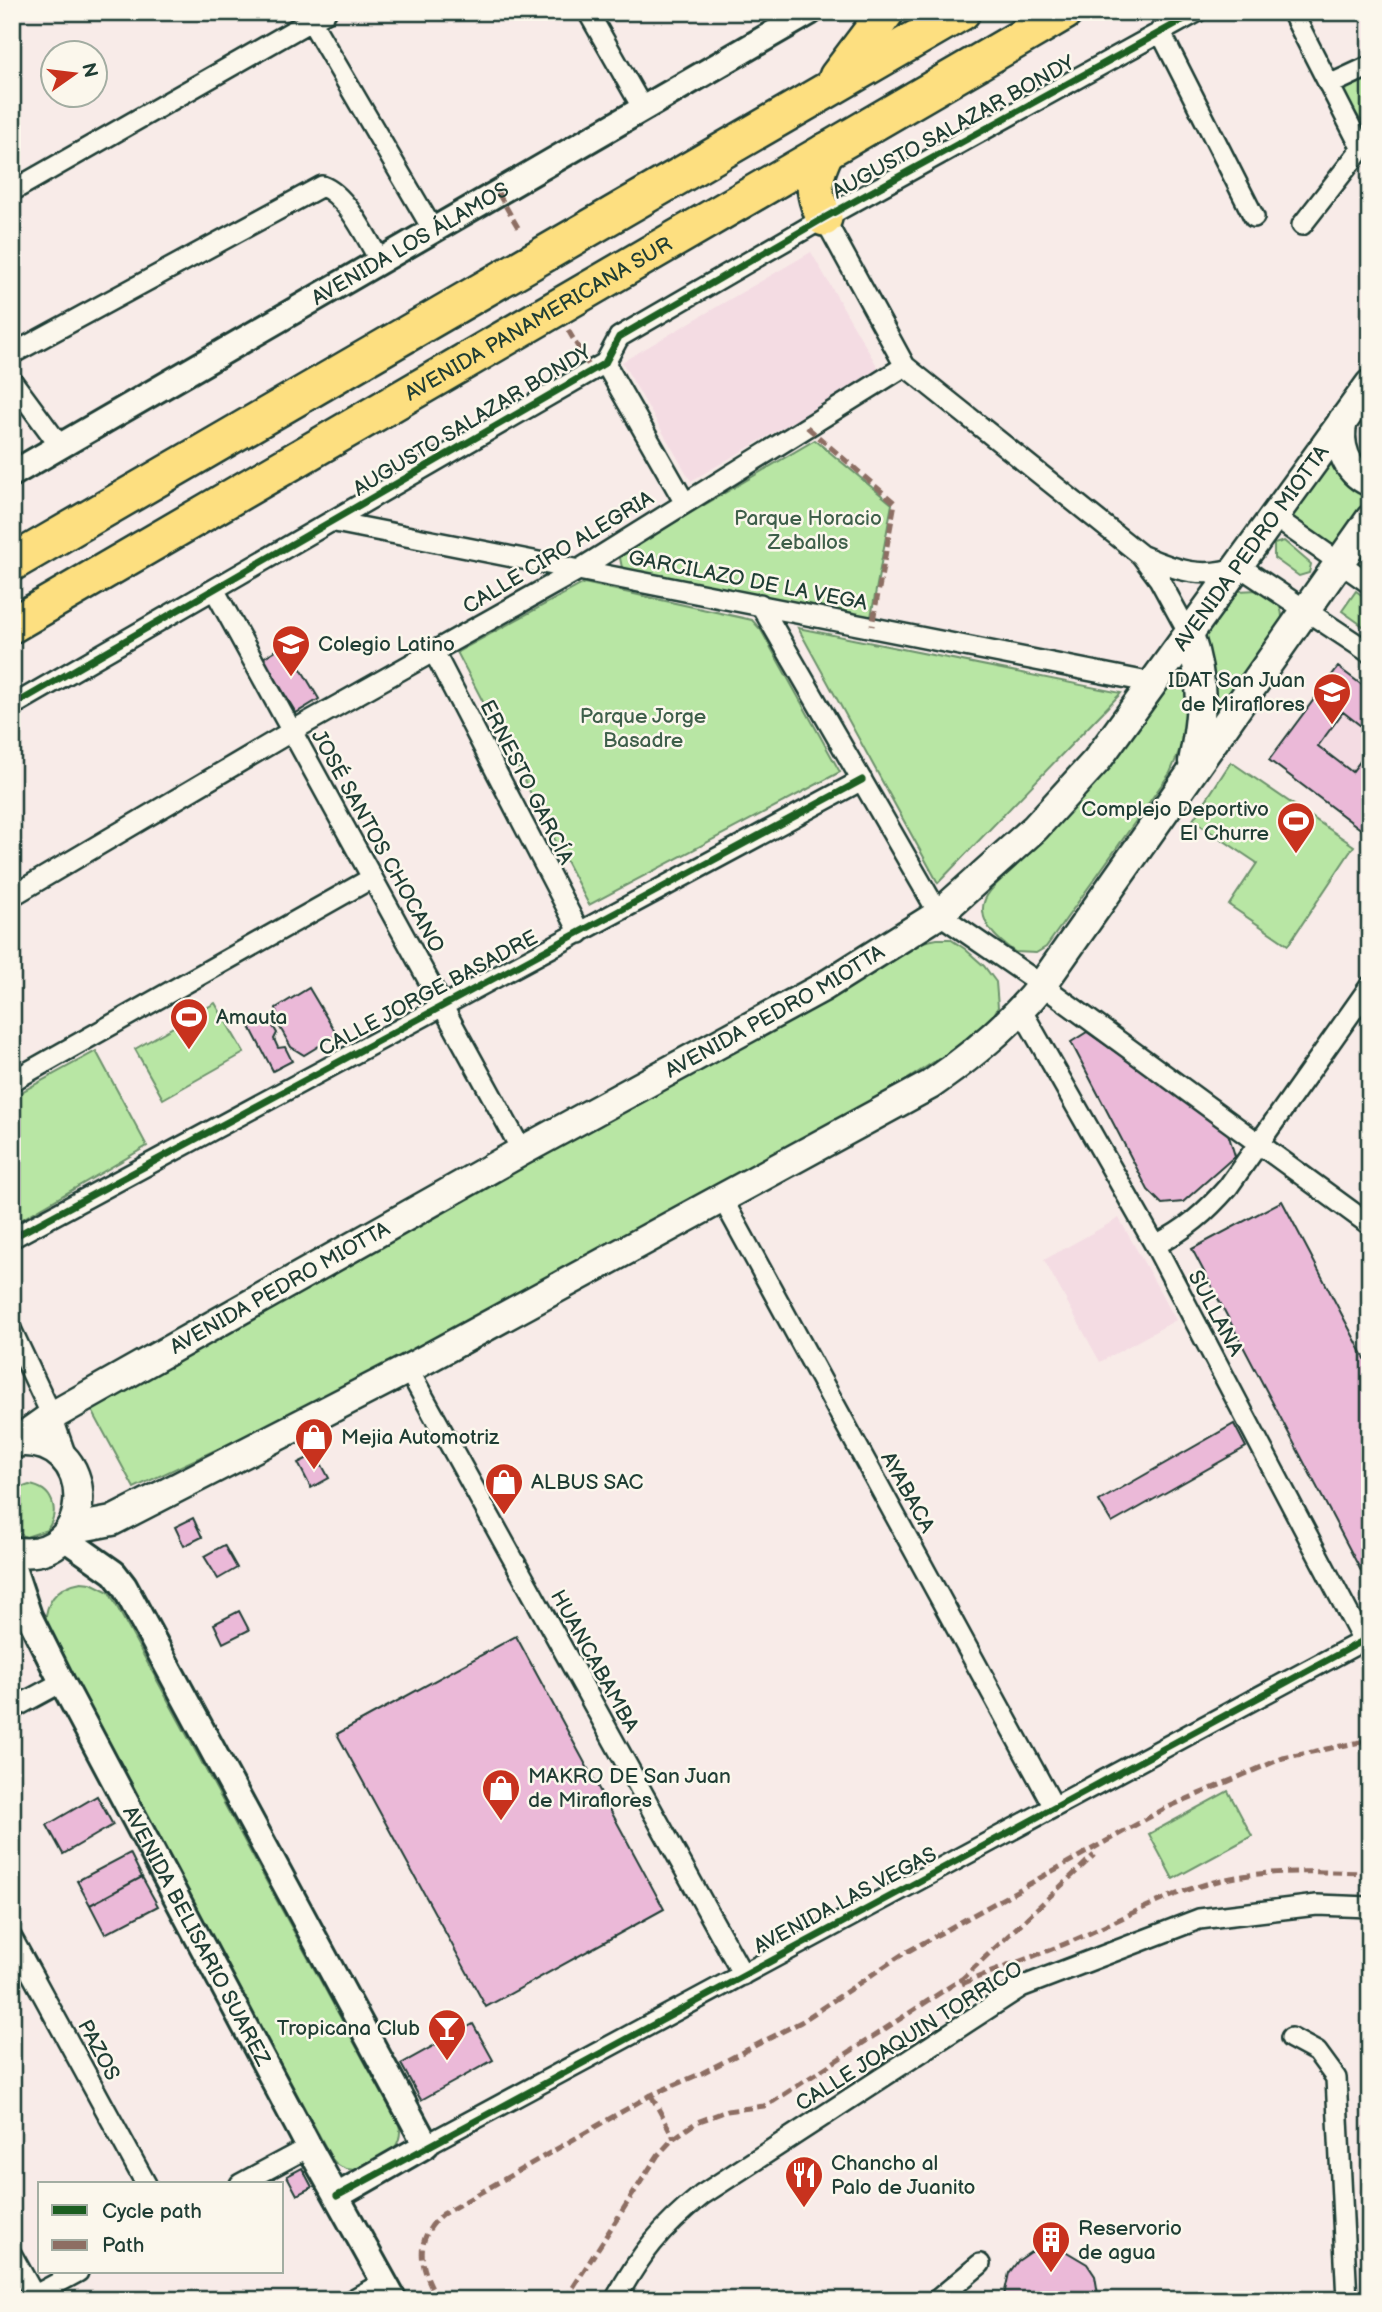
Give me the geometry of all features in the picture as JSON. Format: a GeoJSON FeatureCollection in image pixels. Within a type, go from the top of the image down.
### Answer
{"type":"FeatureCollection","features":[{"type":"Feature","properties":{"kind":"highway"},"geometry":{"type":"LineString","coordinates":[[824,93],[886,12]]}},
{"type":"Feature","properties":{"kind":"highway"},"geometry":{"type":"LineString","coordinates":[[12,563],[824,93],[925,26],[962,12]]}},
{"type":"Feature","properties":{"kind":"highway","name":"AVENIDA PANAMERICANA SUR"},"geometry":{"type":"LineString","coordinates":[[12,625],[1065,12]]}},
{"type":"Feature","properties":{"kind":"highway"},"geometry":{"type":"LineString","coordinates":[[824,218],[814,191],[814,182],[826,151]]}},
{"type":"Feature","properties":{"kind":"highway"},"geometry":{"type":"LineString","coordinates":[[12,535],[88,519]]}},
{"type":"Feature","properties":{"kind":"main road","name":"AVENIDA PEDRO MIOTTA"},"geometry":{"type":"LineString","coordinates":[[13,1443],[52,1416],[522,1151],[823,987],[939,914],[1035,828],[1097,760],[1370,384]]}},
{"type":"Feature","properties":{"kind":"main road"},"geometry":{"type":"LineString","coordinates":[[1343,420],[1339,437],[1345,456],[1351,467],[1370,482]]}},
{"type":"Feature","properties":{"kind":"main road"},"geometry":{"type":"LineString","coordinates":[[12,1551],[43,1549],[67,1533],[112,1521],[408,1369],[930,1085],[975,1054],[1022,1011],[1042,985],[1370,519]]}},
{"type":"Feature","properties":{"kind":"main road"},"geometry":{"type":"LineString","coordinates":[[1189,634],[1202,689],[1202,715],[1191,772]]}},
{"type":"Feature","properties":{"kind":"main road"},"geometry":{"type":"LineString","coordinates":[[13,1443],[44,1445],[68,1463],[77,1479],[80,1496],[78,1514],[67,1533]]}},
{"type":"Feature","properties":{"kind":"street"},"geometry":{"type":"LineString","coordinates":[[588,12],[642,107]]}},
{"type":"Feature","properties":{"kind":"street","name":"AVENIDA LOS ÁLAMOS"},"geometry":{"type":"LineString","coordinates":[[12,474],[810,12]]}},
{"type":"Feature","properties":{"kind":"street","name":"AUGUSTO SALAZAR BONDY"},"geometry":{"type":"LineString","coordinates":[[12,706],[335,522],[605,363],[619,337],[824,218],[1197,12]]}},
{"type":"Feature","properties":{"kind":"street"},"geometry":{"type":"LineString","coordinates":[[1292,12],[1329,85],[1366,143],[1302,226]]}},
{"type":"Feature","properties":{"kind":"street"},"geometry":{"type":"LineString","coordinates":[[12,191],[318,17],[433,230]]}},
{"type":"Feature","properties":{"kind":"street"},"geometry":{"type":"LineString","coordinates":[[1160,31],[1254,217]]}},
{"type":"Feature","properties":{"kind":"street"},"geometry":{"type":"LineString","coordinates":[[1329,85],[1370,66]]}},
{"type":"Feature","properties":{"kind":"street"},"geometry":{"type":"LineString","coordinates":[[12,354],[322,186],[331,189],[356,220],[380,261]]}},
{"type":"Feature","properties":{"kind":"street"},"geometry":{"type":"LineString","coordinates":[[824,218],[905,366],[1141,555],[1159,579],[1189,634]]}},
{"type":"Feature","properties":{"kind":"street"},"geometry":{"type":"LineString","coordinates":[[605,363],[685,503]]}},
{"type":"Feature","properties":{"kind":"street","name":"CALLE CIRO ALEGRIA"},"geometry":{"type":"LineString","coordinates":[[12,896],[292,731],[575,572],[905,366]]}},
{"type":"Feature","properties":{"kind":"street"},"geometry":{"type":"LineString","coordinates":[[12,382],[60,446]]}},
{"type":"Feature","properties":{"kind":"street"},"geometry":{"type":"LineString","coordinates":[[1273,516],[1370,584]]}},
{"type":"Feature","properties":{"kind":"street","name":"GARCILAZO DE LA VEGA"},"geometry":{"type":"LineString","coordinates":[[335,522],[575,572],[760,604],[1153,683]]}},
{"type":"Feature","properties":{"kind":"street"},"geometry":{"type":"LineString","coordinates":[[1141,555],[1187,572],[1222,573],[1239,566],[1370,653]]}},
{"type":"Feature","properties":{"kind":"street","name":"JOSÉ SANTOS CHOCANO"},"geometry":{"type":"LineString","coordinates":[[215,591],[522,1151]]}},
{"type":"Feature","properties":{"kind":"street"},"geometry":{"type":"LineString","coordinates":[[760,604],[939,914],[1042,985],[1370,1225]]}},
{"type":"Feature","properties":{"kind":"street","name":"ERNESTO GARCÍA"},"geometry":{"type":"LineString","coordinates":[[434,652],[580,933]]}},
{"type":"Feature","properties":{"kind":"street","name":"CALLE JORGE BASADRE"},"geometry":{"type":"LineString","coordinates":[[12,1238],[862,780]]}},
{"type":"Feature","properties":{"kind":"street"},"geometry":{"type":"LineString","coordinates":[[12,1081],[372,878]]}},
{"type":"Feature","properties":{"kind":"street"},"geometry":{"type":"LineString","coordinates":[[1155,1245],[1181,1233],[1204,1214],[1259,1144],[1370,986]]}},
{"type":"Feature","properties":{"kind":"street","name":"SULLANA"},"geometry":{"type":"LineString","coordinates":[[1022,1011],[1155,1245],[1366,1639]]}},
{"type":"Feature","properties":{"kind":"street","name":"AYABACA"},"geometry":{"type":"LineString","coordinates":[[722,1198],[1055,1807]]}},
{"type":"Feature","properties":{"kind":"street"},"geometry":{"type":"LineString","coordinates":[[12,1331],[52,1416],[68,1463]]}},
{"type":"Feature","properties":{"kind":"street","name":"HUANCABAMBA"},"geometry":{"type":"LineString","coordinates":[[408,1369],[743,1975]]}},
{"type":"Feature","properties":{"kind":"street"},"geometry":{"type":"LineString","coordinates":[[67,1533],[114,1573],[124,1586],[426,2145]]}},
{"type":"Feature","properties":{"kind":"street","name":"AVENIDA BELISARIO SUAREZ"},"geometry":{"type":"LineString","coordinates":[[12,1565],[29,1616],[62,1682],[309,2147],[389,2291]]}},
{"type":"Feature","properties":{"kind":"street","name":"AVENIDA LAS VEGAS"},"geometry":{"type":"LineString","coordinates":[[337,2196],[426,2145],[1366,1639]]}},
{"type":"Feature","properties":{"kind":"street"},"geometry":{"type":"LineString","coordinates":[[12,1709],[62,1682]]}},
{"type":"Feature","properties":{"kind":"street","name":"CALLE JOAQUIN TORRICO"},"geometry":{"type":"LineString","coordinates":[[615,2300],[640,2254],[671,2220],[702,2195],[1021,1987],[1199,1919],[1317,1905],[1370,1908]]}},
{"type":"Feature","properties":{"kind":"street","name":"PAZOS"},"geometry":{"type":"LineString","coordinates":[[12,1938],[145,2182]]}},
{"type":"Feature","properties":{"kind":"street"},"geometry":{"type":"LineString","coordinates":[[1290,2038],[1317,2052],[1336,2078],[1347,2300]]}},
{"type":"Feature","properties":{"kind":"street"},"geometry":{"type":"LineString","coordinates":[[244,2182],[309,2147]]}},
{"type":"Feature","properties":{"kind":"street"},"geometry":{"type":"LineString","coordinates":[[12,2255],[30,2297],[74,2274]]}},
{"type":"Feature","properties":{"kind":"street"},"geometry":{"type":"LineString","coordinates":[[937,2300],[980,2264]]}},
{"type":"Feature","properties":{"kind":"street"},"geometry":{"type":"LineString","coordinates":[[352,2300],[389,2291]]}},
{"type":"Feature","properties":{"kind":"shaded area"},"geometry":{"type":"Polygon","coordinates":[[[811,252],[880,371],[691,481],[622,362],[811,252]]]}},
{"type":"Feature","properties":{"kind":"shaded area","name":"IDAT San Juan de Miraflores"},"geometry":{"type":"Polygon","coordinates":[[[1338,667],[1370,691],[1370,819],[1362,830],[1269,760],[1338,667]]]}},
{"type":"Feature","properties":{"kind":"shaded area"},"geometry":{"type":"Polygon","coordinates":[[[1119,1218],[1176,1320],[1100,1362],[1044,1260],[1119,1218]]]}},
{"type":"Feature","properties":{"kind":"green space"},"geometry":{"type":"Polygon","coordinates":[[[1370,72],[1370,121],[1361,120],[1343,92],[1350,83],[1370,72]]]}},
{"type":"Feature","properties":{"kind":"green space","name":"Parque Horacio Zeballos"},"geometry":{"type":"Polygon","coordinates":[[[815,440],[892,504],[871,617],[622,568],[620,558],[624,552],[815,440]]]}},
{"type":"Feature","properties":{"kind":"green space"},"geometry":{"type":"Polygon","coordinates":[[[1336,450],[1370,487],[1370,497],[1333,550],[1287,516],[1336,450]]]}},
{"type":"Feature","properties":{"kind":"green space"},"geometry":{"type":"Polygon","coordinates":[[[1284,541],[1311,564],[1309,573],[1299,576],[1274,558],[1274,544],[1284,541]]]}},
{"type":"Feature","properties":{"kind":"green space","name":"Parque Jorge Basadre"},"geometry":{"type":"Polygon","coordinates":[[[584,583],[752,620],[761,630],[840,772],[589,905],[457,652],[584,583]]]}},
{"type":"Feature","properties":{"kind":"green space"},"geometry":{"type":"Polygon","coordinates":[[[1258,590],[1278,604],[1282,618],[1263,651],[1216,715],[1214,674],[1203,633],[1237,591],[1258,590]]]}},
{"type":"Feature","properties":{"kind":"green space"},"geometry":{"type":"Polygon","coordinates":[[[1356,591],[1370,601],[1370,631],[1342,611],[1356,591]]]}},
{"type":"Feature","properties":{"kind":"green space"},"geometry":{"type":"Polygon","coordinates":[[[798,628],[1121,693],[938,883],[798,628]]]}},
{"type":"Feature","properties":{"kind":"green space"},"geometry":{"type":"Polygon","coordinates":[[[1180,667],[1189,692],[1188,720],[1170,773],[1046,947],[1036,953],[1015,952],[990,930],[983,911],[986,897],[1062,814],[1180,667]]]}},
{"type":"Feature","properties":{"kind":"green space","name":"Complejo Deportivo El Churre"},"geometry":{"type":"Polygon","coordinates":[[[1231,762],[1354,846],[1288,945],[1229,905],[1257,863],[1193,820],[1231,762]]]}},
{"type":"Feature","properties":{"kind":"green space"},"geometry":{"type":"Polygon","coordinates":[[[950,939],[965,949],[984,966],[996,982],[998,1007],[991,1021],[964,1042],[876,1100],[357,1384],[134,1488],[88,1403],[793,1019],[913,944],[950,939]]]}},
{"type":"Feature","properties":{"kind":"green space","name":"Amauta"},"geometry":{"type":"Polygon","coordinates":[[[215,1003],[244,1053],[163,1099],[135,1049],[215,1003]]]}},
{"type":"Feature","properties":{"kind":"green space"},"geometry":{"type":"Polygon","coordinates":[[[96,1051],[147,1146],[12,1225],[12,1097],[96,1051]]]}},
{"type":"Feature","properties":{"kind":"green space"},"geometry":{"type":"Polygon","coordinates":[[[29,1485],[43,1490],[54,1508],[47,1530],[26,1537],[12,1530],[12,1491],[29,1485]]]}},
{"type":"Feature","properties":{"kind":"green space"},"geometry":{"type":"Polygon","coordinates":[[[91,1583],[109,1592],[399,2125],[400,2136],[395,2147],[377,2164],[353,2170],[341,2167],[332,2159],[46,1629],[47,1612],[53,1598],[72,1584],[91,1583]]]}},
{"type":"Feature","properties":{"kind":"green space"},"geometry":{"type":"Polygon","coordinates":[[[1228,1791],[1252,1836],[1173,1879],[1149,1834],[1228,1791]]]}},
{"type":"Feature","properties":{"kind":"building","name":"Colegio Latino"},"geometry":{"type":"Polygon","coordinates":[[[286,644],[319,699],[296,713],[263,658],[286,644]]]}},
{"type":"Feature","properties":{"kind":"building","name":"IDAT San Juan de Miraflores"},"geometry":{"type":"Polygon","coordinates":[[[1338,667],[1370,691],[1370,733],[1343,712],[1318,746],[1352,772],[1370,748],[1370,819],[1362,830],[1269,760],[1338,667]]]}},
{"type":"Feature","properties":{"kind":"building"},"geometry":{"type":"Polygon","coordinates":[[[309,988],[337,1035],[304,1055],[291,1047],[278,1024],[276,1008],[309,988]]]}},
{"type":"Feature","properties":{"kind":"building"},"geometry":{"type":"Polygon","coordinates":[[[258,1020],[271,1023],[277,1033],[274,1039],[278,1048],[285,1047],[292,1061],[273,1071],[249,1025],[258,1020]]]}},
{"type":"Feature","properties":{"kind":"building"},"geometry":{"type":"Polygon","coordinates":[[[1087,1032],[1227,1130],[1235,1156],[1183,1202],[1162,1204],[1148,1190],[1071,1042],[1087,1032]]]}},
{"type":"Feature","properties":{"kind":"building"},"geometry":{"type":"Polygon","coordinates":[[[1282,1201],[1370,1368],[1370,1588],[1192,1249],[1282,1201]]]}},
{"type":"Feature","properties":{"kind":"building"},"geometry":{"type":"Polygon","coordinates":[[[1234,1424],[1246,1447],[1112,1523],[1099,1501],[1234,1424]]]}},
{"type":"Feature","properties":{"kind":"building","name":"Mejia Automotriz"},"geometry":{"type":"Polygon","coordinates":[[[316,1454],[329,1478],[311,1488],[298,1463],[316,1454]]]}},
{"type":"Feature","properties":{"kind":"building"},"geometry":{"type":"Polygon","coordinates":[[[193,1518],[202,1537],[184,1546],[175,1527],[193,1518]]]}},
{"type":"Feature","properties":{"kind":"building"},"geometry":{"type":"Polygon","coordinates":[[[224,1545],[237,1568],[218,1579],[204,1556],[224,1545]]]}},
{"type":"Feature","properties":{"kind":"building"},"geometry":{"type":"Polygon","coordinates":[[[239,1611],[249,1630],[223,1643],[214,1624],[239,1611]]]}},
{"type":"Feature","properties":{"kind":"building","name":"MAKRO DE San Juan de Miraflores"},"geometry":{"type":"Polygon","coordinates":[[[516,1636],[664,1909],[486,2007],[337,1734],[516,1636]]]}},
{"type":"Feature","properties":{"kind":"building"},"geometry":{"type":"Polygon","coordinates":[[[97,1796],[113,1825],[63,1854],[47,1825],[97,1796]]]}},
{"type":"Feature","properties":{"kind":"building"},"geometry":{"type":"Polygon","coordinates":[[[130,1853],[142,1877],[90,1905],[77,1881],[130,1853]]]}},
{"type":"Feature","properties":{"kind":"building"},"geometry":{"type":"Polygon","coordinates":[[[142,1877],[158,1906],[105,1934],[90,1905],[142,1877]]]}},
{"type":"Feature","properties":{"kind":"building","name":"Tropicana Club"},"geometry":{"type":"Polygon","coordinates":[[[473,2024],[493,2060],[421,2100],[401,2064],[473,2024]]]}},
{"type":"Feature","properties":{"kind":"building"},"geometry":{"type":"Polygon","coordinates":[[[302,2168],[312,2187],[297,2195],[287,2176],[302,2168]]]}},
{"type":"Feature","properties":{"kind":"building","name":"Reservorio de agua"},"geometry":{"type":"Polygon","coordinates":[[[1060,2248],[1087,2264],[1095,2276],[1099,2300],[1003,2300],[1009,2273],[1018,2261],[1031,2252],[1060,2248]]]}},
{"type":"Feature","properties":{"kind":"marked path"},"geometry":{"type":"LineString","coordinates":[[498,193],[520,231]]}},
{"type":"Feature","properties":{"kind":"marked path"},"geometry":{"type":"LineString","coordinates":[[568,330],[592,371]]}},
{"type":"Feature","properties":{"kind":"marked path"},"geometry":{"type":"LineString","coordinates":[[807,427],[895,503],[872,626]]}},
{"type":"Feature","properties":{"kind":"marked path"},"geometry":{"type":"LineString","coordinates":[[439,2300],[427,2277],[422,2255],[427,2234],[443,2214],[651,2095],[702,2073],[801,2022],[903,1954],[1166,1808],[1283,1758],[1370,1740]]}},
{"type":"Feature","properties":{"kind":"marked path"},"geometry":{"type":"LineString","coordinates":[[565,2300],[658,2155],[674,2138],[697,2122],[727,2111],[764,2106],[774,2101],[963,1978],[1094,1855]]}},
{"type":"Feature","properties":{"kind":"marked path"},"geometry":{"type":"LineString","coordinates":[[962,1984],[1057,1947],[1161,1900],[1226,1879],[1298,1872],[1370,1873]]}},
{"type":"Feature","properties":{"kind":"marked path"},"geometry":{"type":"LineString","coordinates":[[651,2095],[674,2138]]}},
{"type":"Feature","properties":{"kind":"cycle path"},"geometry":{"type":"LineString","coordinates":[[12,706],[605,363],[619,337],[824,218],[1197,12]]}},
{"type":"Feature","properties":{"kind":"cycle path"},"geometry":{"type":"LineString","coordinates":[[12,1238],[862,780]]}},
{"type":"Feature","properties":{"kind":"cycle path"},"geometry":{"type":"LineString","coordinates":[[337,2196],[1370,1637]]}},
{"type":"Feature","properties":{"kind":"place","name":"Colegio Latino"},"geometry":{"type":"Point","coordinates":[291,678]}},
{"type":"Feature","properties":{"kind":"place","name":"IDAT San Juan de Miraflores"},"geometry":{"type":"Point","coordinates":[1332,726]}},
{"type":"Feature","properties":{"kind":"place","name":"Complejo Deportivo El Churre"},"geometry":{"type":"Point","coordinates":[1296,855]}},
{"type":"Feature","properties":{"kind":"place","name":"Amauta"},"geometry":{"type":"Point","coordinates":[189,1051]}},
{"type":"Feature","properties":{"kind":"place","name":"Mejia Automotriz"},"geometry":{"type":"Point","coordinates":[314,1471]}},
{"type":"Feature","properties":{"kind":"place","name":"ALBUS SAC"},"geometry":{"type":"Point","coordinates":[504,1516]}},
{"type":"Feature","properties":{"kind":"place","name":"MAKRO DE San Juan de Miraflores"},"geometry":{"type":"Point","coordinates":[501,1822]}},
{"type":"Feature","properties":{"kind":"place","name":"Tropicana Club"},"geometry":{"type":"Point","coordinates":[447,2062]}},
{"type":"Feature","properties":{"kind":"place","name":"Chancho al Palo de Juanito"},"geometry":{"type":"Point","coordinates":[804,2209]}},
{"type":"Feature","properties":{"kind":"place","name":"Reservorio de agua"},"geometry":{"type":"Point","coordinates":[1051,2274]}}]}
